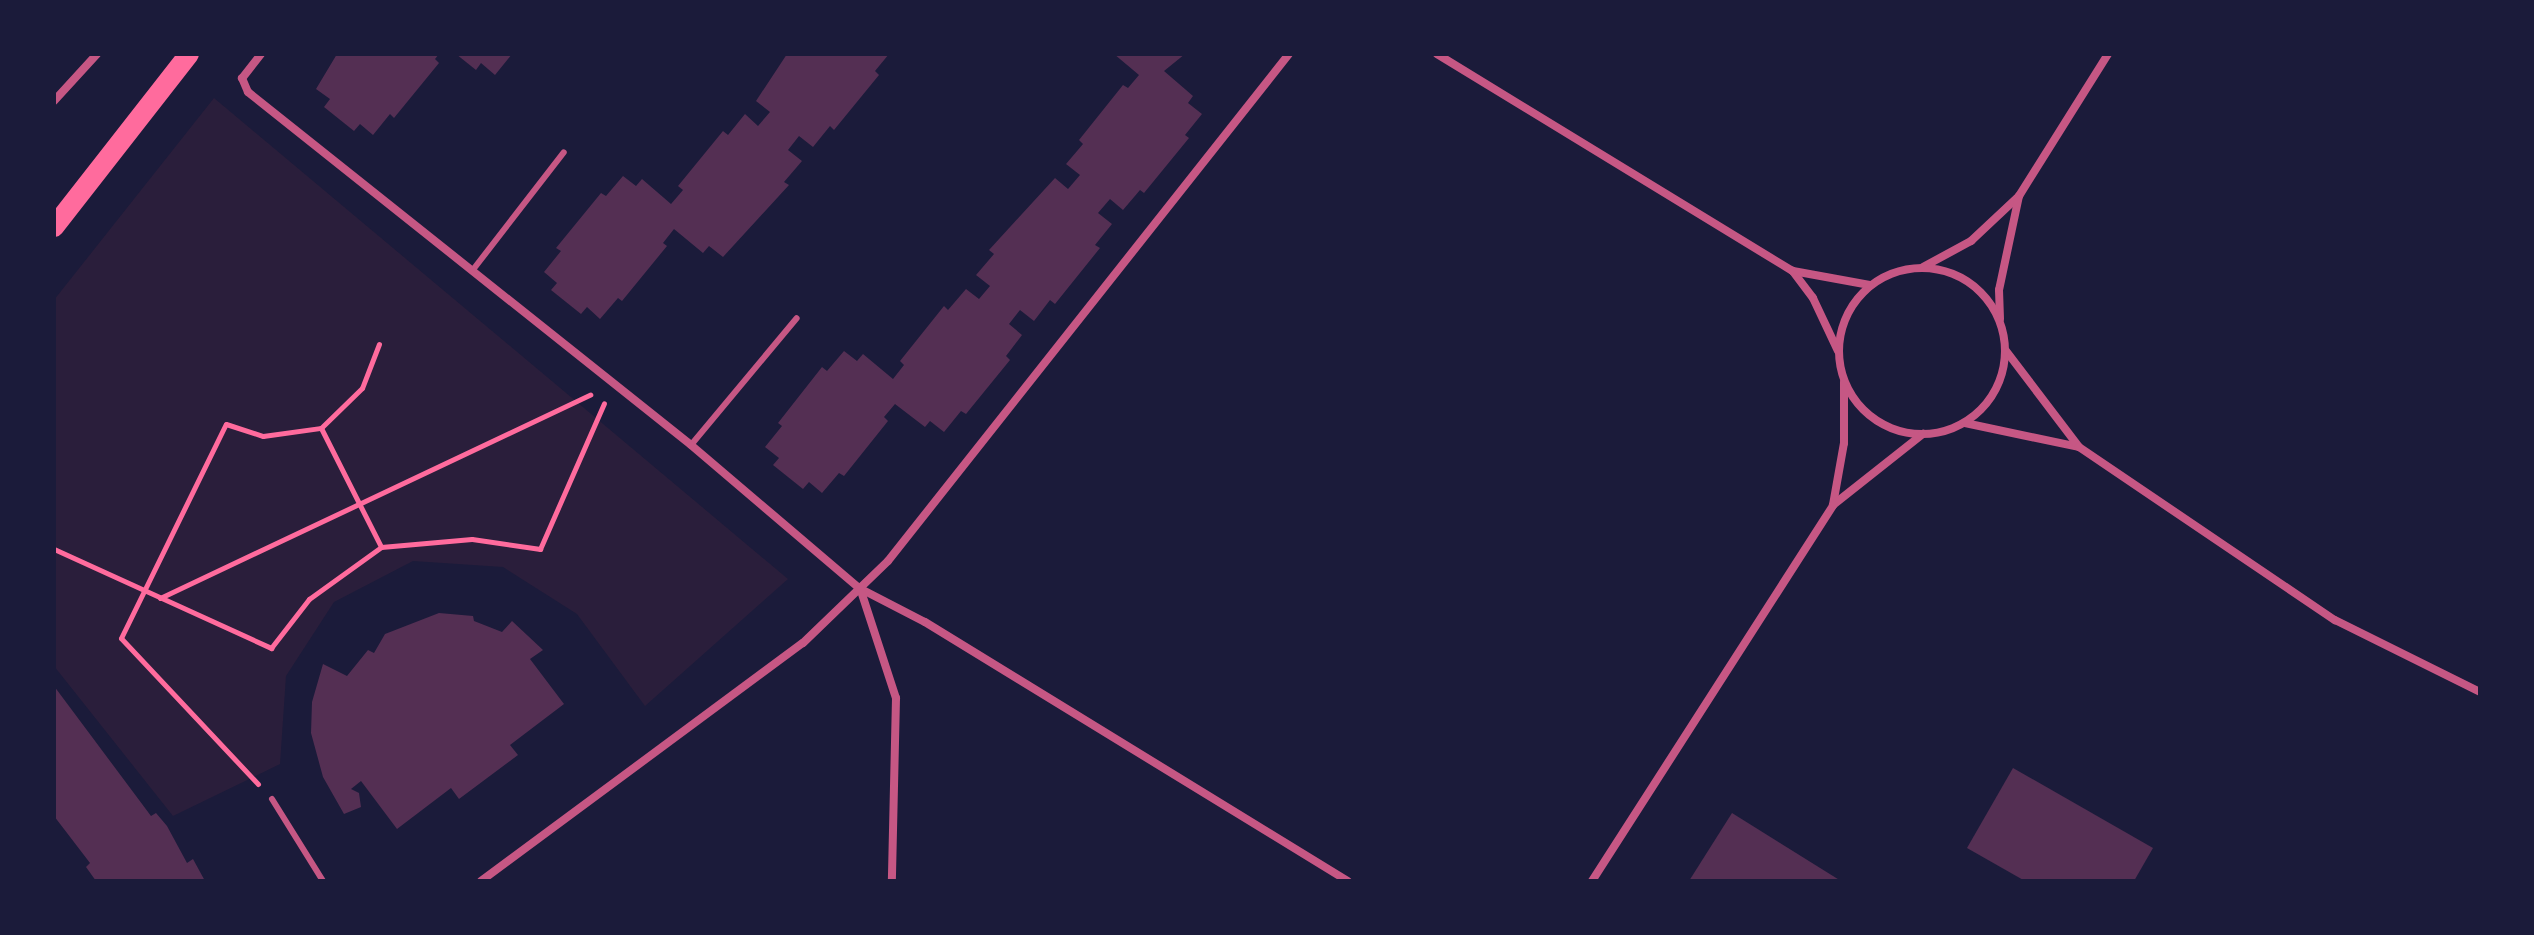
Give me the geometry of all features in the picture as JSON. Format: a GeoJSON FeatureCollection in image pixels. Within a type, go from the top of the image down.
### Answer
{"type":"FeatureCollection","features":[{"type":"Feature","properties":{"kind":"main road"},"geometry":{"type":"LineString","coordinates":[[54,227],[189,54]]}},
{"type":"Feature","properties":{"kind":"street"},"geometry":{"type":"LineString","coordinates":[[54,101],[97,54]]}},
{"type":"Feature","properties":{"kind":"street"},"geometry":{"type":"LineString","coordinates":[[261,54],[242,78],[248,92],[691,445],[859,588],[952,638],[1348,881]]}},
{"type":"Feature","properties":{"kind":"street"},"geometry":{"type":"LineString","coordinates":[[481,881],[803,643],[888,561],[1289,54]]}},
{"type":"Feature","properties":{"kind":"street"},"geometry":{"type":"LineString","coordinates":[[1437,54],[1793,271],[1870,285]]}},
{"type":"Feature","properties":{"kind":"street"},"geometry":{"type":"LineString","coordinates":[[1838,351],[1846,315],[1870,285],[1894,272],[1923,267],[1971,241],[2019,196],[2108,54]]}},
{"type":"Feature","properties":{"kind":"street"},"geometry":{"type":"LineString","coordinates":[[2019,196],[1999,290],[2000,320],[2006,351],[2035,395],[2079,447],[2335,620],[2480,692]]}},
{"type":"Feature","properties":{"kind":"street"},"geometry":{"type":"LineString","coordinates":[[1923,267],[1954,273],[1982,292],[2000,320]]}},
{"type":"Feature","properties":{"kind":"street"},"geometry":{"type":"LineString","coordinates":[[1793,271],[1813,298],[1838,351],[1844,381],[1844,443],[1833,505]]}},
{"type":"Feature","properties":{"kind":"street"},"geometry":{"type":"LineString","coordinates":[[1965,423],[1999,385],[2006,351]]}},
{"type":"Feature","properties":{"kind":"street"},"geometry":{"type":"LineString","coordinates":[[1844,381],[1863,410],[1886,426],[1923,434]]}},
{"type":"Feature","properties":{"kind":"street"},"geometry":{"type":"LineString","coordinates":[[1592,881],[1833,505],[1923,434],[1965,423],[2079,447]]}},
{"type":"Feature","properties":{"kind":"street"},"geometry":{"type":"LineString","coordinates":[[859,588],[896,698],[892,881]]}},
{"type":"Feature","properties":{"kind":"lane"},"geometry":{"type":"LineString","coordinates":[[472,271],[564,152]]}},
{"type":"Feature","properties":{"kind":"lane"},"geometry":{"type":"LineString","coordinates":[[691,445],[797,318]]}},
{"type":"Feature","properties":{"kind":"lane"},"geometry":{"type":"LineString","coordinates":[[272,799],[323,881]]}},
{"type":"Feature","properties":{"kind":"path"},"geometry":{"type":"LineString","coordinates":[[272,799],[121,638],[226,424],[263,436],[321,428],[362,388],[379,344]]}},
{"type":"Feature","properties":{"kind":"path"},"geometry":{"type":"LineString","coordinates":[[160,598],[613,384]]}},
{"type":"Feature","properties":{"kind":"path"},"geometry":{"type":"LineString","coordinates":[[54,549],[271,648],[309,599],[381,547],[472,539],[540,549],[613,384]]}},
{"type":"Feature","properties":{"kind":"path"},"geometry":{"type":"LineString","coordinates":[[321,428],[363,502],[381,547]]}},
{"type":"Feature","properties":{"kind":"shaded area"},"geometry":{"type":"Polygon","coordinates":[[[214,98],[788,579],[645,706],[577,614],[503,567],[413,561],[334,602],[286,676],[280,764],[173,816],[54,666],[54,300],[214,98]]]}},
{"type":"Feature","properties":{"kind":"building"},"geometry":{"type":"Polygon","coordinates":[[[337,54],[439,54],[435,59],[439,63],[394,118],[390,114],[373,135],[360,124],[354,131],[324,107],[330,99],[316,89],[337,54]]]}},
{"type":"Feature","properties":{"kind":"building"},"geometry":{"type":"Polygon","coordinates":[[[456,54],[512,54],[495,75],[481,63],[476,70],[456,54]]]}},
{"type":"Feature","properties":{"kind":"building"},"geometry":{"type":"Polygon","coordinates":[[[787,54],[889,54],[875,71],[879,75],[834,130],[830,126],[813,147],[799,136],[788,150],[802,161],[784,182],[789,185],[723,257],[709,246],[703,253],[674,229],[663,243],[667,246],[622,301],[618,298],[600,319],[587,307],[581,314],[551,290],[557,283],[544,272],[561,251],[556,248],[601,193],[606,196],[623,176],[636,186],[642,179],[671,204],[683,190],[678,186],[723,131],[728,135],[745,114],[758,126],[770,112],[756,101],[787,54]]]}},
{"type":"Feature","properties":{"kind":"building"},"geometry":{"type":"Polygon","coordinates":[[[1114,54],[1185,54],[1164,71],[1193,96],[1188,103],[1202,114],[1185,135],[1189,138],[1144,193],[1140,190],[1123,210],[1110,199],[1098,213],[1112,224],[1095,245],[1100,248],[1055,304],[1050,300],[1034,321],[1020,310],[1009,324],[1022,335],[1006,356],[1010,360],[966,414],[961,411],[944,432],[930,421],[925,427],[895,404],[884,417],[888,421],[844,476],[839,473],[822,493],[809,482],[803,489],[773,465],[779,458],[765,447],[782,426],[778,423],[822,367],[827,371],[844,351],[857,361],[863,354],[893,379],[904,365],[900,361],[944,306],[948,310],[966,289],[979,299],[990,286],[976,275],[994,254],[989,250],[1055,178],[1068,189],[1080,175],[1066,164],[1083,144],[1079,140],[1123,85],[1128,88],[1139,75],[1114,54]]]}},
{"type":"Feature","properties":{"kind":"building"},"geometry":{"type":"Polygon","coordinates":[[[439,613],[473,616],[474,621],[502,632],[512,621],[543,650],[530,659],[564,704],[510,745],[518,755],[459,799],[451,788],[397,829],[361,781],[351,789],[359,793],[361,807],[344,814],[323,777],[311,733],[312,702],[323,664],[347,676],[368,650],[374,653],[385,634],[439,613]]]}},
{"type":"Feature","properties":{"kind":"building"},"geometry":{"type":"Polygon","coordinates":[[[54,686],[151,816],[156,813],[167,826],[187,863],[193,859],[205,881],[96,881],[86,867],[90,863],[54,816],[54,686]]]}},
{"type":"Feature","properties":{"kind":"building"},"geometry":{"type":"Polygon","coordinates":[[[2013,768],[2153,848],[2134,881],[2025,881],[1967,848],[2013,768]]]}},
{"type":"Feature","properties":{"kind":"building"},"geometry":{"type":"Polygon","coordinates":[[[1732,813],[1841,881],[1689,881],[1732,813]]]}}]}
